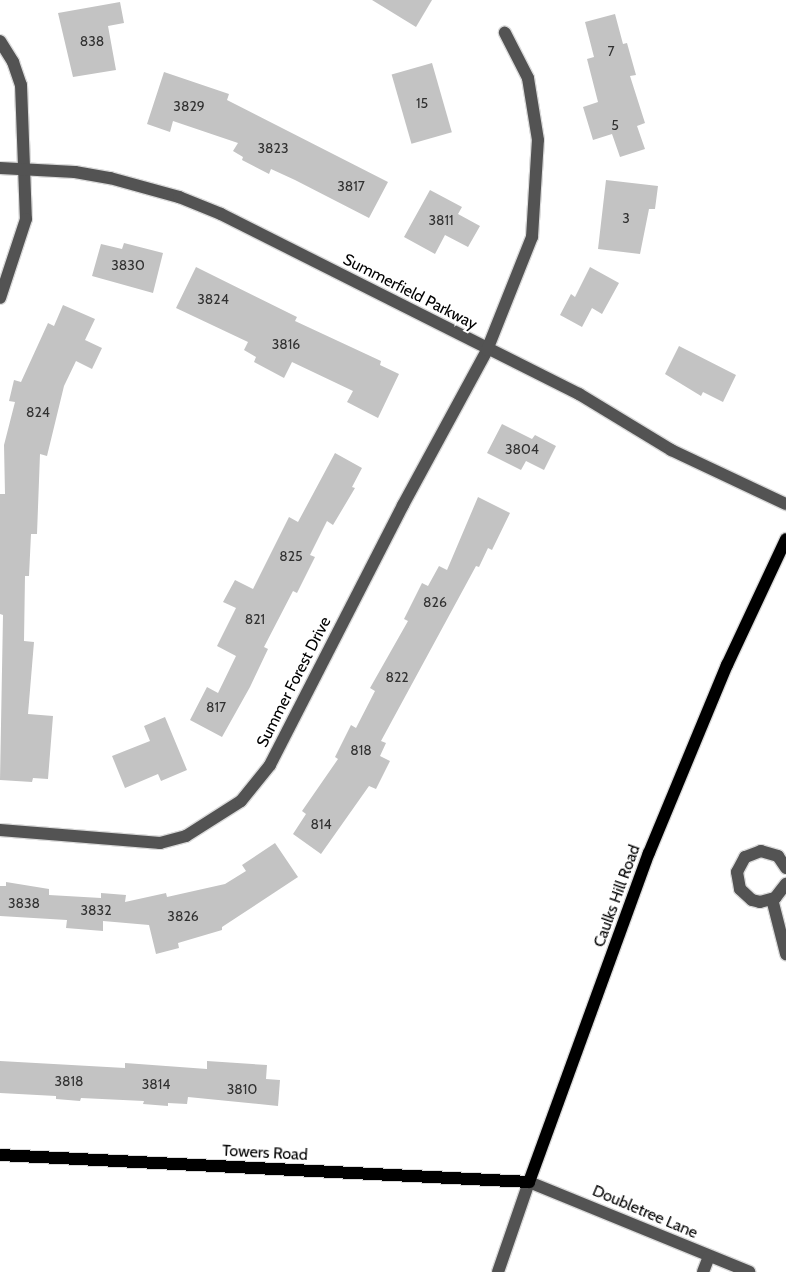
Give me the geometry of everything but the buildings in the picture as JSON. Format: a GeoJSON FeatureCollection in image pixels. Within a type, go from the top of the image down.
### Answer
{"type":"FeatureCollection","features":[{"type":"Feature","properties":{"kind":"main road","name":"Caulks Hill Road"},"geometry":{"type":"LineString","coordinates":[[529,1182],[649,853],[728,665],[786,539]]}},
{"type":"Feature","properties":{"kind":"main road","name":"Towers Road"},"geometry":{"type":"LineString","coordinates":[[0,1155],[529,1182]]}},
{"type":"Feature","properties":{"kind":"street","name":"Summer Forest Drive"},"geometry":{"type":"LineString","coordinates":[[0,830],[160,843],[186,836],[241,801],[270,765],[487,350],[532,236],[538,140],[528,78],[505,33]]}},
{"type":"Feature","properties":{"kind":"street"},"geometry":{"type":"LineString","coordinates":[[0,41],[13,62],[21,86],[22,168],[26,219],[0,298]]}},
{"type":"Feature","properties":{"kind":"street","name":"Summerfield Parkway"},"geometry":{"type":"LineString","coordinates":[[0,168],[22,168],[110,178],[179,197],[257,231],[487,350],[579,394],[671,450],[786,504]]}},
{"type":"Feature","properties":{"kind":"street"},"geometry":{"type":"LineString","coordinates":[[786,868],[778,856],[761,851],[745,857],[740,864],[737,880],[745,895],[760,902],[772,899],[782,893],[786,884]]}},
{"type":"Feature","properties":{"kind":"street"},"geometry":{"type":"LineString","coordinates":[[772,899],[786,954]]}},
{"type":"Feature","properties":{"kind":"street","name":"Doubletree Lane"},"geometry":{"type":"LineString","coordinates":[[529,1182],[749,1272]]}},
{"type":"Feature","properties":{"kind":"street","name":"Caulks Hill Road"},"geometry":{"type":"LineString","coordinates":[[498,1272],[529,1182]]}},
{"type":"Feature","properties":{"kind":"street"},"geometry":{"type":"LineString","coordinates":[[703,1272],[709,1256]]}}]}
